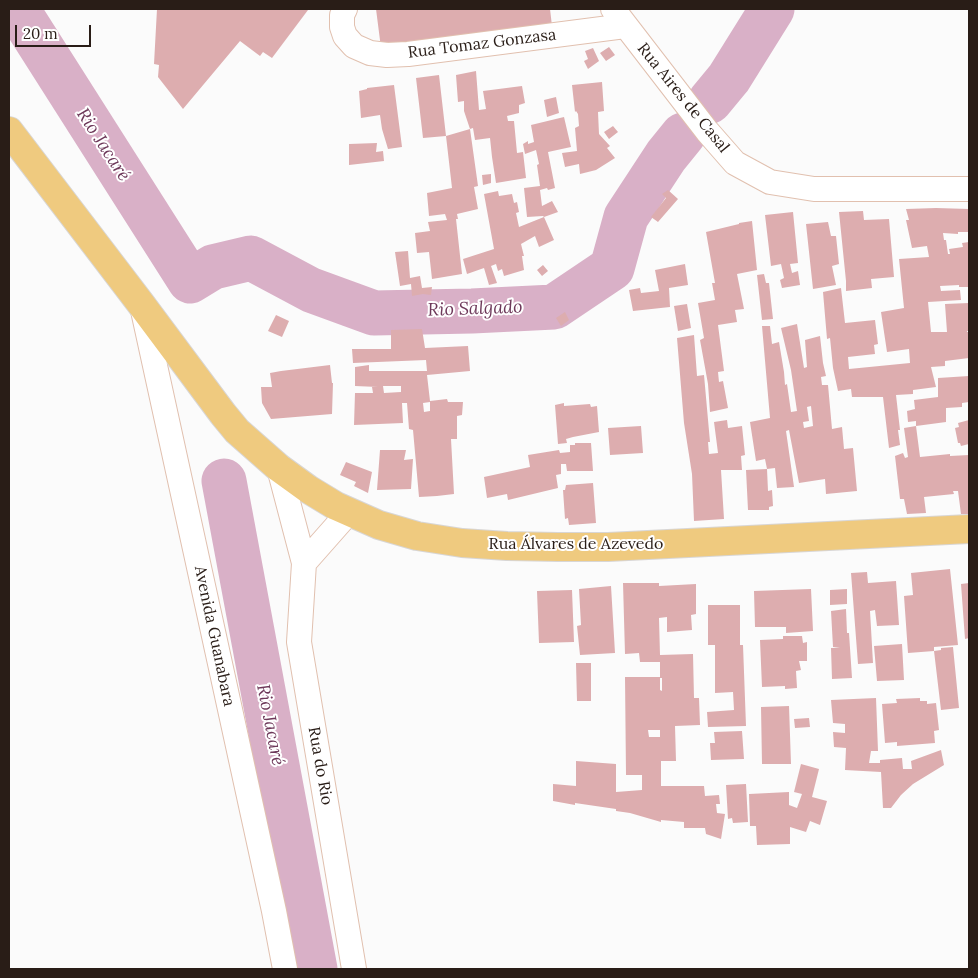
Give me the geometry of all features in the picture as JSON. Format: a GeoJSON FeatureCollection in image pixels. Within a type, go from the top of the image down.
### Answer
{"type":"FeatureCollection","features":[{"type":"Feature","properties":{"kind":"main road","name":"Rua Álvares de Azevedo"},"geometry":{"type":"LineString","coordinates":[[9,131],[222,414],[249,442],[279,468],[308,489],[349,512],[417,536],[507,546],[608,546],[969,529]]}},
{"type":"Feature","properties":{"kind":"street","name":"Rua Tomaz Gonzasa"},"geometry":{"type":"LineString","coordinates":[[345,9],[342,15],[342,27],[345,36],[354,46],[370,53],[387,55],[408,54],[619,17]]}},
{"type":"Feature","properties":{"kind":"street","name":"Rua Aires de Casal"},"geometry":{"type":"LineString","coordinates":[[619,17],[707,132],[735,163],[770,182],[814,189],[969,190]]}},
{"type":"Feature","properties":{"kind":"street","name":"Avenida Guanabara"},"geometry":{"type":"LineString","coordinates":[[146,311],[270,892],[284,969]]}},
{"type":"Feature","properties":{"kind":"street","name":"Rua do Rio"},"geometry":{"type":"LineString","coordinates":[[279,468],[304,563],[299,642],[354,969]]}},
{"type":"Feature","properties":{"kind":"street"},"geometry":{"type":"LineString","coordinates":[[304,563],[349,512]]}},
{"type":"Feature","properties":{"kind":"building"},"geometry":{"type":"Polygon","coordinates":[[[157,9],[308,10],[272,58],[263,52],[260,56],[240,41],[183,109],[158,77],[159,65],[154,64],[157,9]]]}},
{"type":"Feature","properties":{"kind":"building"},"geometry":{"type":"Polygon","coordinates":[[[376,9],[550,9],[552,26],[381,48],[376,9]]]}},
{"type":"Feature","properties":{"kind":"building"},"geometry":{"type":"Polygon","coordinates":[[[609,47],[615,55],[606,61],[600,53],[609,47]]]}},
{"type":"Feature","properties":{"kind":"building"},"geometry":{"type":"Polygon","coordinates":[[[593,48],[599,61],[588,69],[584,61],[588,59],[585,51],[593,48]]]}},
{"type":"Feature","properties":{"kind":"building"},"geometry":{"type":"Polygon","coordinates":[[[476,71],[479,110],[486,109],[483,91],[522,86],[525,103],[519,105],[519,113],[507,116],[508,121],[514,121],[517,153],[523,152],[526,178],[496,183],[490,138],[475,140],[473,128],[470,129],[464,111],[464,101],[458,102],[456,75],[476,71]]]}},
{"type":"Feature","properties":{"kind":"building"},"geometry":{"type":"Polygon","coordinates":[[[439,75],[446,136],[423,138],[416,78],[439,75]]]}},
{"type":"Feature","properties":{"kind":"building"},"geometry":{"type":"Polygon","coordinates":[[[602,82],[604,111],[598,112],[599,134],[610,146],[607,148],[615,158],[596,170],[580,174],[579,164],[565,167],[562,153],[577,151],[575,128],[579,126],[578,114],[575,112],[572,85],[602,82]]]}},
{"type":"Feature","properties":{"kind":"building"},"geometry":{"type":"Polygon","coordinates":[[[394,85],[402,147],[388,149],[380,115],[361,118],[359,91],[367,88],[394,85]]]}},
{"type":"Feature","properties":{"kind":"building"},"geometry":{"type":"Polygon","coordinates":[[[556,97],[559,113],[547,117],[544,100],[556,97]]]}},
{"type":"Feature","properties":{"kind":"building"},"geometry":{"type":"Polygon","coordinates":[[[564,117],[571,147],[548,152],[555,188],[540,190],[542,206],[552,201],[558,212],[544,217],[527,217],[524,188],[540,186],[537,165],[539,164],[536,150],[525,154],[523,144],[528,141],[528,144],[534,142],[531,125],[564,117]]]}},
{"type":"Feature","properties":{"kind":"building"},"geometry":{"type":"Polygon","coordinates":[[[613,126],[618,132],[609,139],[604,132],[613,126]]]}},
{"type":"Feature","properties":{"kind":"building"},"geometry":{"type":"Polygon","coordinates":[[[470,129],[478,186],[474,187],[478,209],[457,214],[462,274],[432,279],[429,252],[417,253],[415,233],[430,231],[428,222],[447,220],[445,214],[429,216],[427,193],[452,188],[446,136],[470,129]]]}},
{"type":"Feature","properties":{"kind":"building"},"geometry":{"type":"Polygon","coordinates":[[[377,143],[376,152],[383,151],[384,161],[349,165],[349,144],[377,143]]]}},
{"type":"Feature","properties":{"kind":"building"},"geometry":{"type":"Polygon","coordinates":[[[491,174],[491,183],[483,185],[482,175],[491,174]]]}},
{"type":"Feature","properties":{"kind":"building"},"geometry":{"type":"Polygon","coordinates":[[[668,190],[678,199],[658,222],[651,217],[666,198],[662,194],[668,190]]]}},
{"type":"Feature","properties":{"kind":"building"},"geometry":{"type":"Polygon","coordinates":[[[498,191],[499,196],[512,194],[514,203],[517,202],[519,212],[516,213],[519,227],[544,217],[554,240],[539,247],[535,236],[521,244],[524,256],[522,256],[524,270],[504,276],[502,269],[498,271],[496,264],[491,266],[497,283],[489,285],[484,268],[467,274],[463,259],[494,249],[484,194],[498,191]]]}},
{"type":"Feature","properties":{"kind":"building"},"geometry":{"type":"Polygon","coordinates":[[[906,209],[969,209],[969,232],[958,232],[958,234],[943,233],[948,254],[950,254],[949,249],[963,247],[962,243],[969,242],[969,287],[959,287],[959,285],[940,286],[941,291],[960,290],[961,300],[928,302],[931,332],[947,332],[945,304],[969,303],[969,331],[967,332],[969,332],[969,358],[945,361],[945,366],[931,367],[936,387],[913,390],[913,394],[896,395],[900,445],[889,448],[883,397],[852,397],[851,389],[838,391],[833,368],[830,338],[827,339],[823,292],[841,288],[845,323],[875,320],[878,344],[874,345],[875,354],[848,357],[849,369],[910,363],[909,349],[887,352],[881,312],[904,308],[899,259],[929,257],[927,246],[912,248],[906,220],[909,220],[906,209]]]}},
{"type":"Feature","properties":{"kind":"building"},"geometry":{"type":"Polygon","coordinates":[[[863,211],[864,220],[889,219],[894,277],[871,279],[872,288],[846,291],[839,212],[863,211]]]}},
{"type":"Feature","properties":{"kind":"building"},"geometry":{"type":"Polygon","coordinates":[[[793,212],[798,263],[790,264],[792,273],[798,271],[800,285],[782,288],[780,280],[784,278],[781,264],[771,266],[765,215],[793,212]]]}},
{"type":"Feature","properties":{"kind":"building"},"geometry":{"type":"Polygon","coordinates":[[[752,221],[757,270],[737,274],[744,309],[735,310],[737,322],[718,325],[724,371],[718,372],[719,382],[723,381],[728,408],[710,412],[708,384],[700,340],[704,338],[698,303],[715,300],[712,283],[715,283],[706,232],[752,221]]]}},
{"type":"Feature","properties":{"kind":"building"},"geometry":{"type":"Polygon","coordinates":[[[828,222],[831,236],[836,236],[839,264],[832,266],[836,285],[813,289],[806,224],[828,222]]]}},
{"type":"Feature","properties":{"kind":"building"},"geometry":{"type":"Polygon","coordinates":[[[408,251],[410,278],[420,276],[422,288],[432,287],[431,295],[412,296],[411,284],[400,286],[395,252],[408,251]]]}},
{"type":"Feature","properties":{"kind":"building"},"geometry":{"type":"Polygon","coordinates":[[[685,264],[688,285],[669,288],[670,307],[633,311],[629,290],[640,288],[641,293],[659,291],[655,270],[685,264]]]}},
{"type":"Feature","properties":{"kind":"building"},"geometry":{"type":"Polygon","coordinates":[[[543,265],[548,271],[542,276],[537,270],[543,265]]]}},
{"type":"Feature","properties":{"kind":"building"},"geometry":{"type":"Polygon","coordinates":[[[764,274],[766,283],[769,283],[773,319],[762,320],[757,275],[764,274]]]}},
{"type":"Feature","properties":{"kind":"building"},"geometry":{"type":"Polygon","coordinates":[[[687,304],[691,328],[678,331],[674,306],[687,304]]]}},
{"type":"Feature","properties":{"kind":"building"},"geometry":{"type":"Polygon","coordinates":[[[565,312],[569,320],[561,326],[556,318],[565,312]]]}},
{"type":"Feature","properties":{"kind":"building"},"geometry":{"type":"Polygon","coordinates":[[[276,315],[289,321],[282,337],[268,331],[276,315]]]}},
{"type":"Feature","properties":{"kind":"building"},"geometry":{"type":"Polygon","coordinates":[[[797,324],[804,368],[807,367],[805,340],[820,336],[826,376],[821,377],[822,385],[828,385],[832,429],[842,427],[844,449],[853,448],[857,491],[826,494],[825,479],[799,483],[789,430],[786,431],[794,487],[777,488],[775,468],[767,469],[765,459],[756,461],[750,422],[770,418],[762,326],[770,326],[772,344],[779,342],[791,412],[797,411],[791,370],[781,328],[797,324]],[[811,406],[807,407],[809,421],[803,422],[804,428],[813,426],[811,406]]]}},
{"type":"Feature","properties":{"kind":"building"},"geometry":{"type":"Polygon","coordinates":[[[422,329],[425,348],[468,346],[470,371],[427,375],[430,401],[447,399],[448,402],[463,402],[462,415],[457,416],[457,439],[451,439],[454,494],[419,497],[413,430],[409,429],[407,403],[402,403],[403,423],[354,425],[355,393],[373,393],[372,387],[378,387],[355,386],[355,367],[369,365],[369,371],[427,371],[426,360],[353,363],[352,349],[391,349],[391,330],[422,329]],[[383,386],[384,393],[401,392],[401,386],[383,386]],[[430,402],[423,403],[424,412],[430,411],[430,402]]]}},
{"type":"Feature","properties":{"kind":"building"},"geometry":{"type":"Polygon","coordinates":[[[694,335],[697,376],[704,375],[710,442],[708,442],[709,454],[718,453],[714,422],[727,420],[728,428],[742,426],[745,455],[741,456],[742,470],[721,470],[724,519],[694,521],[692,474],[684,423],[677,338],[694,335]]]}},
{"type":"Feature","properties":{"kind":"building"},"geometry":{"type":"Polygon","coordinates":[[[330,365],[333,383],[332,414],[271,419],[262,403],[261,387],[272,387],[270,373],[330,365]]]}},
{"type":"Feature","properties":{"kind":"building"},"geometry":{"type":"Polygon","coordinates":[[[969,376],[969,402],[962,403],[962,407],[946,408],[946,422],[916,426],[916,421],[908,422],[907,411],[915,409],[914,400],[938,397],[938,378],[969,376]]]}},
{"type":"Feature","properties":{"kind":"building"},"geometry":{"type":"Polygon","coordinates":[[[564,403],[564,406],[590,404],[591,407],[597,406],[599,432],[566,439],[567,443],[558,444],[555,405],[564,403]]]}},
{"type":"Feature","properties":{"kind":"building"},"geometry":{"type":"Polygon","coordinates":[[[969,420],[969,444],[961,446],[958,443],[955,428],[959,427],[958,423],[969,420]]]}},
{"type":"Feature","properties":{"kind":"building"},"geometry":{"type":"Polygon","coordinates":[[[641,426],[643,453],[610,455],[608,428],[641,426]]]}},
{"type":"Feature","properties":{"kind":"building"},"geometry":{"type":"Polygon","coordinates":[[[916,426],[920,457],[950,454],[950,456],[969,455],[969,514],[961,514],[958,491],[953,491],[954,494],[924,497],[926,513],[907,514],[904,499],[900,499],[895,456],[903,453],[905,458],[908,457],[904,428],[916,426]]]}},
{"type":"Feature","properties":{"kind":"building"},"geometry":{"type":"Polygon","coordinates":[[[575,443],[591,443],[593,471],[567,471],[566,464],[561,464],[561,474],[556,475],[558,488],[508,500],[507,494],[487,498],[484,477],[530,467],[528,455],[559,450],[560,453],[570,452],[570,445],[575,445],[575,443]]]}},
{"type":"Feature","properties":{"kind":"building"},"geometry":{"type":"Polygon","coordinates":[[[380,450],[406,450],[404,460],[413,459],[411,489],[377,490],[380,450]]]}},
{"type":"Feature","properties":{"kind":"building"},"geometry":{"type":"Polygon","coordinates":[[[346,462],[372,472],[368,493],[354,486],[356,482],[340,475],[346,462]]]}},
{"type":"Feature","properties":{"kind":"building"},"geometry":{"type":"Polygon","coordinates":[[[767,469],[768,491],[772,490],[773,506],[769,507],[769,510],[748,510],[746,470],[767,469]]]}},
{"type":"Feature","properties":{"kind":"building"},"geometry":{"type":"Polygon","coordinates":[[[593,483],[596,523],[569,525],[568,518],[565,519],[563,490],[565,490],[566,485],[593,483]]]}},
{"type":"Feature","properties":{"kind":"building"},"geometry":{"type":"Polygon","coordinates":[[[950,569],[958,645],[934,647],[934,651],[908,653],[904,596],[913,595],[911,573],[950,569]]]}},
{"type":"Feature","properties":{"kind":"building"},"geometry":{"type":"Polygon","coordinates":[[[867,572],[868,583],[896,581],[899,625],[877,626],[875,610],[870,611],[873,663],[858,664],[851,573],[867,572]]]}},
{"type":"Feature","properties":{"kind":"building"},"geometry":{"type":"Polygon","coordinates":[[[623,583],[659,583],[659,586],[696,584],[696,614],[691,615],[692,630],[667,632],[667,617],[659,618],[660,655],[693,654],[694,698],[699,698],[700,725],[675,726],[676,761],[661,761],[661,786],[704,786],[705,796],[719,795],[720,804],[716,804],[717,813],[725,814],[721,839],[706,834],[705,828],[684,828],[684,822],[661,820],[661,822],[616,811],[616,809],[553,801],[553,784],[576,786],[576,761],[616,764],[616,792],[642,790],[642,775],[626,775],[625,677],[660,677],[660,662],[640,662],[639,653],[625,654],[623,583]],[[660,678],[660,690],[662,691],[662,678],[660,678]],[[648,730],[649,737],[660,737],[660,730],[648,730]]]}},
{"type":"Feature","properties":{"kind":"building"},"geometry":{"type":"Polygon","coordinates":[[[969,583],[969,638],[965,639],[961,584],[969,583]]]}},
{"type":"Feature","properties":{"kind":"building"},"geometry":{"type":"Polygon","coordinates":[[[611,586],[615,653],[580,655],[577,626],[581,625],[579,589],[611,586]]]}},
{"type":"Feature","properties":{"kind":"building"},"geometry":{"type":"Polygon","coordinates":[[[811,589],[813,631],[786,633],[786,627],[755,627],[754,591],[811,589]]]}},
{"type":"Feature","properties":{"kind":"building"},"geometry":{"type":"Polygon","coordinates":[[[847,589],[847,604],[830,605],[830,590],[847,589]]]}},
{"type":"Feature","properties":{"kind":"building"},"geometry":{"type":"Polygon","coordinates":[[[572,590],[574,642],[539,643],[537,591],[572,590]]]}},
{"type":"Feature","properties":{"kind":"building"},"geometry":{"type":"Polygon","coordinates":[[[708,605],[740,605],[740,645],[743,645],[746,726],[708,727],[707,712],[734,710],[733,692],[715,693],[715,645],[708,645],[708,605]]]}},
{"type":"Feature","properties":{"kind":"building"},"geometry":{"type":"Polygon","coordinates":[[[846,609],[852,678],[832,679],[831,648],[840,648],[833,647],[831,611],[846,609]]]}},
{"type":"Feature","properties":{"kind":"building"},"geometry":{"type":"Polygon","coordinates":[[[783,636],[802,636],[803,643],[807,642],[807,661],[799,661],[801,670],[796,671],[797,688],[785,689],[785,686],[762,687],[760,640],[783,639],[783,636]]]}},
{"type":"Feature","properties":{"kind":"building"},"geometry":{"type":"Polygon","coordinates":[[[902,644],[904,680],[877,681],[874,646],[902,644]]]}},
{"type":"Feature","properties":{"kind":"building"},"geometry":{"type":"Polygon","coordinates":[[[953,647],[959,708],[941,710],[934,651],[953,647]]]}},
{"type":"Feature","properties":{"kind":"building"},"geometry":{"type":"Polygon","coordinates":[[[576,663],[591,663],[591,701],[577,701],[576,663]]]}},
{"type":"Feature","properties":{"kind":"building"},"geometry":{"type":"Polygon","coordinates":[[[876,698],[878,751],[871,751],[869,763],[880,763],[880,760],[902,758],[903,769],[912,769],[911,761],[941,750],[944,765],[913,784],[891,808],[883,808],[881,772],[845,770],[846,748],[834,747],[833,732],[845,733],[845,724],[833,723],[831,700],[876,698]]]}},
{"type":"Feature","properties":{"kind":"building"},"geometry":{"type":"Polygon","coordinates":[[[920,698],[920,701],[927,701],[927,704],[936,703],[939,730],[934,731],[935,743],[897,746],[897,742],[885,743],[882,704],[897,703],[896,699],[920,698]]]}},
{"type":"Feature","properties":{"kind":"building"},"geometry":{"type":"Polygon","coordinates":[[[789,706],[791,764],[762,764],[761,707],[789,706]]]}},
{"type":"Feature","properties":{"kind":"building"},"geometry":{"type":"Polygon","coordinates":[[[809,718],[810,727],[795,728],[794,719],[809,718]]]}},
{"type":"Feature","properties":{"kind":"building"},"geometry":{"type":"Polygon","coordinates":[[[742,731],[744,759],[711,760],[710,743],[715,743],[714,732],[742,731]]]}},
{"type":"Feature","properties":{"kind":"building"},"geometry":{"type":"Polygon","coordinates":[[[801,764],[819,769],[812,797],[827,801],[820,825],[810,821],[806,832],[790,827],[790,844],[757,845],[756,826],[750,826],[749,794],[789,792],[789,805],[797,808],[802,794],[794,792],[801,764]]]}},
{"type":"Feature","properties":{"kind":"building"},"geometry":{"type":"Polygon","coordinates":[[[746,784],[748,822],[733,823],[732,818],[728,819],[726,785],[746,784]]]}},
{"type":"Feature","properties":{"kind":"waterway","name":"Rio Salgado"},"geometry":{"type":"LineString","coordinates":[[17,9],[190,281],[213,267],[251,258],[311,290],[374,313],[554,307],[612,268],[626,217],[666,156],[683,135]]}},
{"type":"Feature","properties":{"kind":"waterway","name":"Rio Salgado"},"geometry":{"type":"LineString","coordinates":[[710,101],[729,78],[772,9]]}},
{"type":"Feature","properties":{"kind":"waterway","name":"Rio Jacaré"},"geometry":{"type":"LineString","coordinates":[[224,481],[315,969]]}}]}
